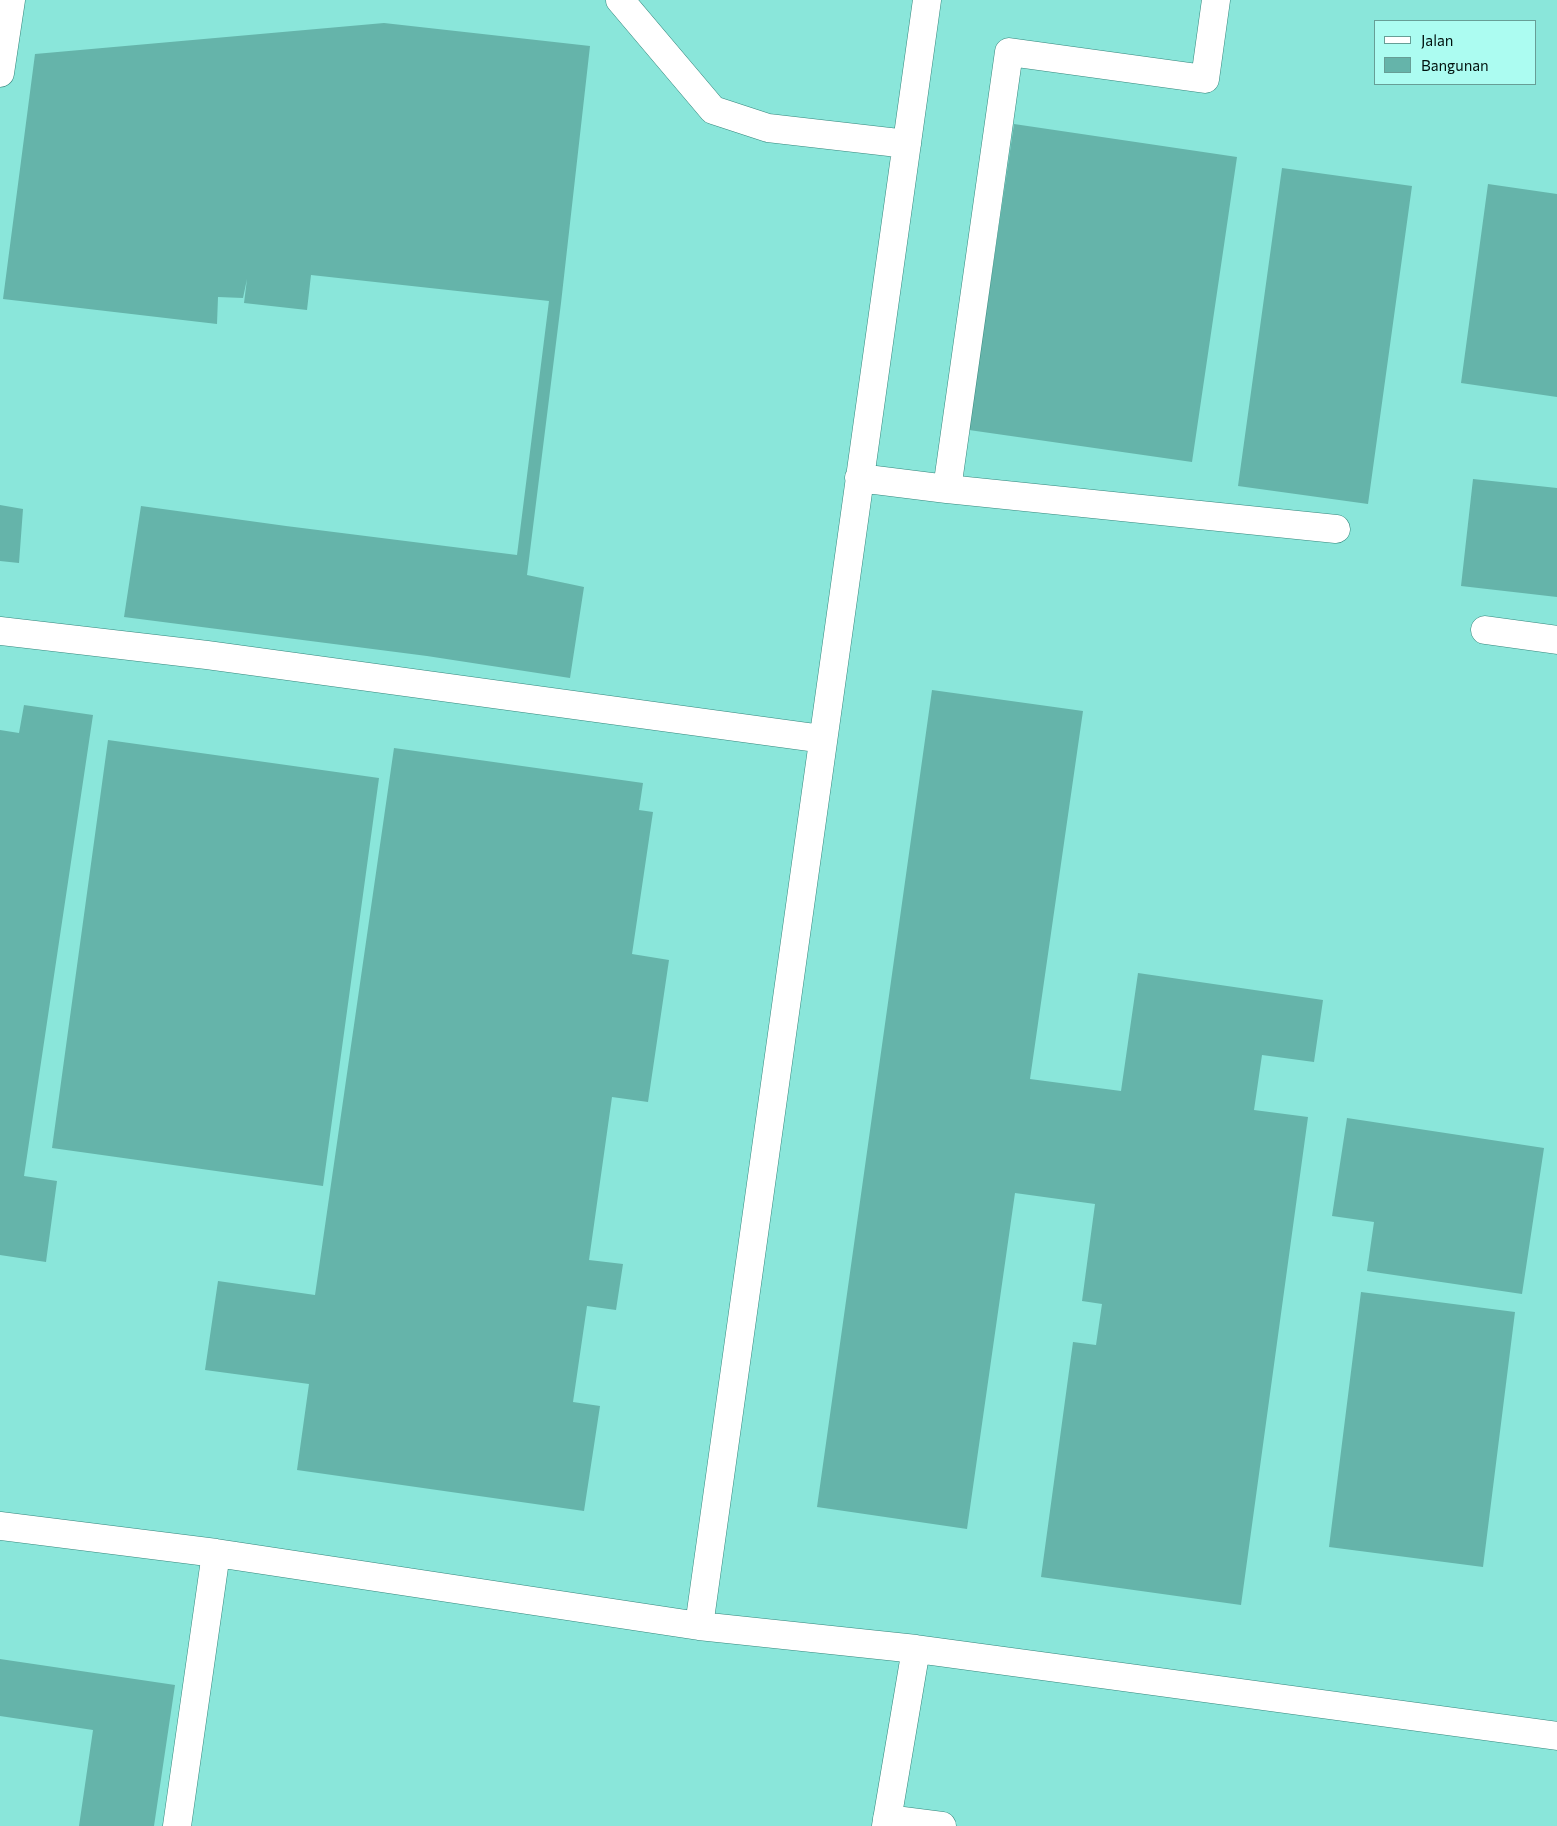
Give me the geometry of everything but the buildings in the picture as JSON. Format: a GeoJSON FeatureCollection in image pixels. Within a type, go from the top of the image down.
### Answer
{"type":"FeatureCollection","features":[{"type":"Feature","properties":{"kind":"street"},"geometry":{"type":"LineString","coordinates":[[0,73],[11,0]]}},
{"type":"Feature","properties":{"kind":"street"},"geometry":{"type":"LineString","coordinates":[[620,0],[713,110],[768,128],[907,144]]}},
{"type":"Feature","properties":{"kind":"street"},"geometry":{"type":"LineString","coordinates":[[699,1626],[927,0]]}},
{"type":"Feature","properties":{"kind":"street"},"geometry":{"type":"LineString","coordinates":[[948,489],[1009,52],[1205,80],[1216,0]]}},
{"type":"Feature","properties":{"kind":"street"},"geometry":{"type":"LineString","coordinates":[[859,478],[1336,529]]}},
{"type":"Feature","properties":{"kind":"street"},"geometry":{"type":"LineString","coordinates":[[0,630],[207,655],[823,739]]}},
{"type":"Feature","properties":{"kind":"street"},"geometry":{"type":"LineString","coordinates":[[1485,630],[1557,640]]}},
{"type":"Feature","properties":{"kind":"street"},"geometry":{"type":"LineString","coordinates":[[0,1526],[216,1553],[699,1626],[916,1649],[1557,1736]]}},
{"type":"Feature","properties":{"kind":"street"},"geometry":{"type":"LineString","coordinates":[[177,1826],[216,1553]]}},
{"type":"Feature","properties":{"kind":"street"},"geometry":{"type":"LineString","coordinates":[[916,1649],[887,1822],[942,1826]]}},
{"type":"Feature","properties":{"kind":"shaded area"},"geometry":{"type":"Polygon","coordinates":[[[0,0],[1557,0],[1557,1826],[0,1826],[0,0]]]}}]}
